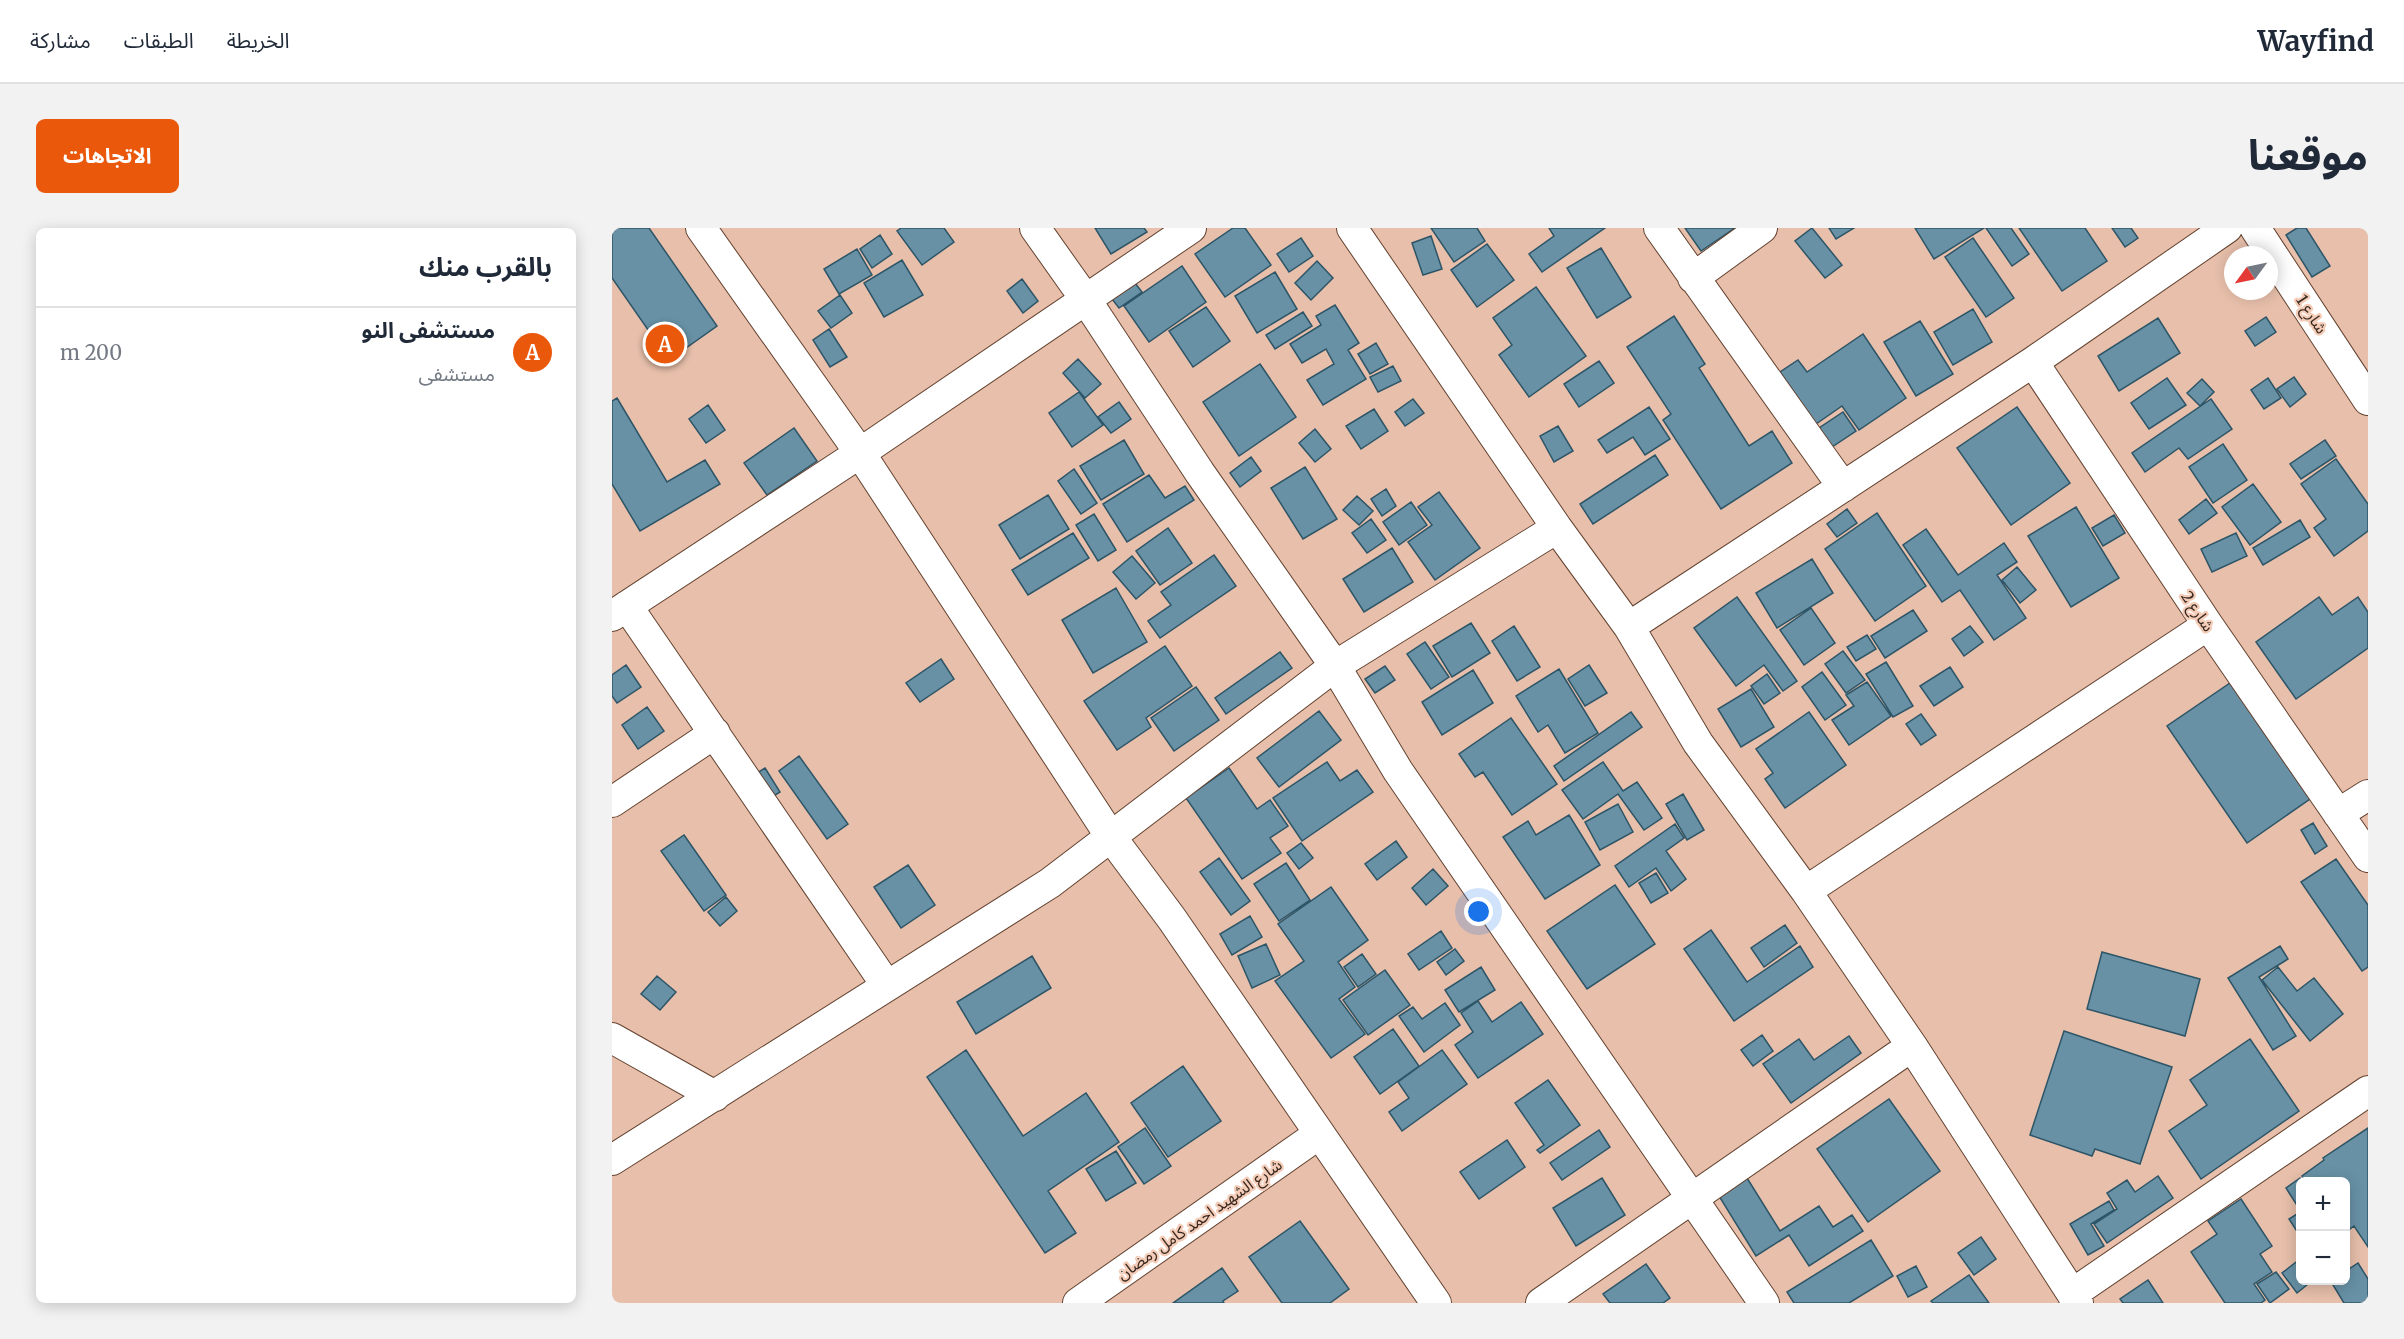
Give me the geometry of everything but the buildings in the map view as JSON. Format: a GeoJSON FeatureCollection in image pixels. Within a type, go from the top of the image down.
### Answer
{"type":"FeatureCollection","features":[{"type":"Feature","properties":{"kind":"street"},"geometry":{"type":"LineString","coordinates":[[701,228],[860,453],[1111,837],[1172,919],[1436,1303]]}},
{"type":"Feature","properties":{"kind":"street"},"geometry":{"type":"LineString","coordinates":[[1035,228],[1335,666],[1398,771],[1764,1303]]}},
{"type":"Feature","properties":{"kind":"street"},"geometry":{"type":"LineString","coordinates":[[887,986],[715,733],[620,611],[860,453],[1191,228]]}},
{"type":"Feature","properties":{"kind":"street"},"geometry":{"type":"LineString","coordinates":[[1352,228],[1557,528],[1629,627],[1698,743],[1806,891],[1912,1046],[2075,1299],[2368,1091]]}},
{"type":"Feature","properties":{"kind":"street"},"geometry":{"type":"LineString","coordinates":[[1659,228],[1843,487]]}},
{"type":"Feature","properties":{"kind":"street"},"geometry":{"type":"LineString","coordinates":[[1693,278],[1762,228]]}},
{"type":"Feature","properties":{"kind":"street"},"geometry":{"type":"LineString","coordinates":[[1629,627],[2033,362],[2227,228]]}},
{"type":"Feature","properties":{"kind":"street","name":"شارع 1"},"geometry":{"type":"LineString","coordinates":[[2255,228],[2368,400]]}},
{"type":"Feature","properties":{"kind":"street","name":"شارع 2"},"geometry":{"type":"LineString","coordinates":[[2033,362],[2208,625],[2368,858]]}},
{"type":"Feature","properties":{"kind":"street"},"geometry":{"type":"LineString","coordinates":[[612,1160],[1050,883],[1335,666],[1557,528]]}},
{"type":"Feature","properties":{"kind":"street"},"geometry":{"type":"LineString","coordinates":[[1806,891],[2208,625]]}},
{"type":"Feature","properties":{"kind":"street"},"geometry":{"type":"LineString","coordinates":[[612,802],[715,733]]}},
{"type":"Feature","properties":{"kind":"street"},"geometry":{"type":"LineString","coordinates":[[2338,814],[2368,795]]}},
{"type":"Feature","properties":{"kind":"street"},"geometry":{"type":"LineString","coordinates":[[612,1038],[715,1096]]}},
{"type":"Feature","properties":{"kind":"street"},"geometry":{"type":"LineString","coordinates":[[1541,1303],[1912,1046]]}},
{"type":"Feature","properties":{"kind":"street","name":"شارع الشهيد احمد كامل رمضان"},"geometry":{"type":"LineString","coordinates":[[1097,1298],[1319,1134]]}},
{"type":"Feature","properties":{"kind":"place","name":"مستشفى النو"},"geometry":{"type":"Point","coordinates":[665,344]}}]}
